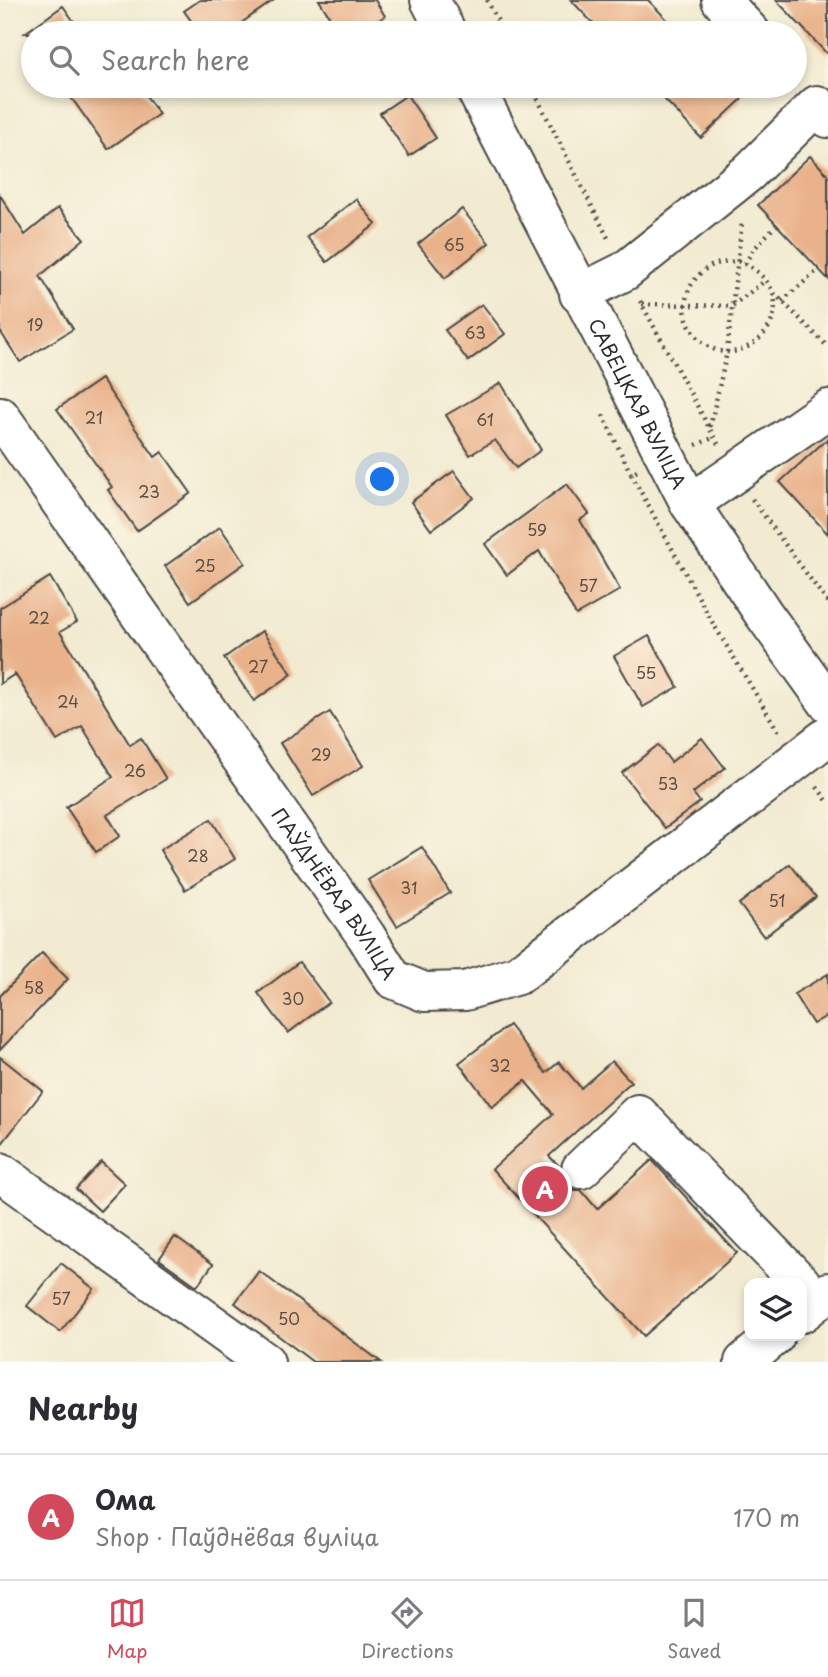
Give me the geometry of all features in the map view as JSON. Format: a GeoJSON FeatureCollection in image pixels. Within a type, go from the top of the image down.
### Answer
{"type":"FeatureCollection","features":[{"type":"Feature","properties":{"kind":"street"},"geometry":{"type":"LineString","coordinates":[[430,0],[441,21]]}},
{"type":"Feature","properties":{"kind":"street"},"geometry":{"type":"LineString","coordinates":[[721,0],[740,21]]}},
{"type":"Feature","properties":{"kind":"street","name":"САВЕЦКАЯ ВУЛІЦА"},"geometry":{"type":"LineString","coordinates":[[480,98],[579,294],[690,504],[763,613],[828,703]]}},
{"type":"Feature","properties":{"kind":"street"},"geometry":{"type":"LineString","coordinates":[[579,294],[625,271],[748,173],[813,101]]}},
{"type":"Feature","properties":{"kind":"street"},"geometry":{"type":"LineString","coordinates":[[690,504],[828,409]]}},
{"type":"Feature","properties":{"kind":"street","name":"ПАЎДНЁВАЯ ВУЛІЦА"},"geometry":{"type":"LineString","coordinates":[[0,416],[366,936],[393,979],[424,992],[465,991],[518,975],[828,736]]}},
{"type":"Feature","properties":{"kind":"street"},"geometry":{"type":"LineString","coordinates":[[581,1169],[638,1114],[810,1294]]}},
{"type":"Feature","properties":{"kind":"street"},"geometry":{"type":"LineString","coordinates":[[0,1172],[265,1362]]}},
{"type":"Feature","properties":{"kind":"street"},"geometry":{"type":"LineString","coordinates":[[744,1362],[769,1341]]}},
{"type":"Feature","properties":{"kind":"path"},"geometry":{"type":"LineString","coordinates":[[487,0],[498,21]]}},
{"type":"Feature","properties":{"kind":"path"},"geometry":{"type":"LineString","coordinates":[[537,98],[625,271]]}},
{"type":"Feature","properties":{"kind":"path"},"geometry":{"type":"LineString","coordinates":[[709,428],[727,352],[748,173]]}},
{"type":"Feature","properties":{"kind":"path"},"geometry":{"type":"LineString","coordinates":[[744,264],[776,225]]}},
{"type":"Feature","properties":{"kind":"path"},"geometry":{"type":"LineString","coordinates":[[773,292],[775,310],[771,327],[760,341],[744,350],[727,352],[710,347],[696,337],[688,322],[685,305],[689,288],[700,273],[715,264],[738,261],[766,280],[773,292],[828,347]]}},
{"type":"Feature","properties":{"kind":"path"},"geometry":{"type":"LineString","coordinates":[[782,301],[819,269]]}},
{"type":"Feature","properties":{"kind":"path"},"geometry":{"type":"LineString","coordinates":[[642,304],[732,306],[766,280]]}},
{"type":"Feature","properties":{"kind":"building"},"geometry":{"type":"Polygon","coordinates":[[[200,0],[274,0],[244,21],[191,21],[184,11],[200,0]]]}},
{"type":"Feature","properties":{"kind":"building"},"geometry":{"type":"Polygon","coordinates":[[[319,0],[375,0],[385,16],[377,21],[332,21],[319,0]]]}},
{"type":"Feature","properties":{"kind":"building"},"geometry":{"type":"Polygon","coordinates":[[[571,0],[648,0],[668,21],[591,21],[571,0]]]}},
{"type":"Feature","properties":{"kind":"building"},"geometry":{"type":"Polygon","coordinates":[[[776,0],[828,0],[828,55],[807,33],[807,21],[796,21],[776,0]]]}},
{"type":"Feature","properties":{"kind":"building"},"geometry":{"type":"Polygon","coordinates":[[[63,6],[74,21],[42,21],[63,6]]]}},
{"type":"Feature","properties":{"kind":"building"},"geometry":{"type":"Polygon","coordinates":[[[72,98],[148,98],[159,114],[108,149],[72,98]]]}},
{"type":"Feature","properties":{"kind":"building"},"geometry":{"type":"Polygon","coordinates":[[[402,98],[409,98],[436,138],[409,156],[380,113],[402,98]]]}},
{"type":"Feature","properties":{"kind":"building"},"geometry":{"type":"Polygon","coordinates":[[[663,98],[742,99],[701,138],[663,98]]]}},
{"type":"Feature","properties":{"kind":"building"},"geometry":{"type":"Polygon","coordinates":[[[810,156],[828,175],[828,279],[758,205],[810,156]]]}},
{"type":"Feature","properties":{"kind":"building"},"geometry":{"type":"Polygon","coordinates":[[[0,195],[25,235],[58,208],[84,239],[40,276],[73,329],[20,362],[0,331],[0,195]]]}},
{"type":"Feature","properties":{"kind":"building"},"geometry":{"type":"Polygon","coordinates":[[[356,199],[376,224],[327,262],[307,237],[356,199]]]}},
{"type":"Feature","properties":{"kind":"building"},"geometry":{"type":"Polygon","coordinates":[[[462,209],[489,243],[445,278],[418,244],[462,209]]]}},
{"type":"Feature","properties":{"kind":"building"},"geometry":{"type":"Polygon","coordinates":[[[482,304],[505,334],[468,361],[445,330],[482,304]]]}},
{"type":"Feature","properties":{"kind":"building"},"geometry":{"type":"Polygon","coordinates":[[[101,379],[155,457],[162,452],[191,493],[137,531],[108,490],[112,487],[57,409],[101,379]]]}},
{"type":"Feature","properties":{"kind":"building"},"geometry":{"type":"Polygon","coordinates":[[[501,383],[541,450],[516,468],[495,440],[470,455],[446,415],[501,383]]]}},
{"type":"Feature","properties":{"kind":"building"},"geometry":{"type":"Polygon","coordinates":[[[828,438],[828,534],[780,482],[828,438]]]}},
{"type":"Feature","properties":{"kind":"building"},"geometry":{"type":"Polygon","coordinates":[[[454,471],[474,498],[431,530],[411,502],[454,471]]]}},
{"type":"Feature","properties":{"kind":"building"},"geometry":{"type":"Polygon","coordinates":[[[567,484],[589,514],[580,520],[620,590],[576,615],[539,551],[507,575],[485,544],[567,484]]]}},
{"type":"Feature","properties":{"kind":"building"},"geometry":{"type":"Polygon","coordinates":[[[220,527],[245,563],[190,602],[165,566],[220,527]]]}},
{"type":"Feature","properties":{"kind":"building"},"geometry":{"type":"Polygon","coordinates":[[[50,577],[77,622],[60,632],[130,745],[141,738],[166,779],[107,815],[120,836],[96,852],[66,807],[113,777],[82,726],[57,741],[15,674],[0,684],[0,608],[50,577]]]}},
{"type":"Feature","properties":{"kind":"building"},"geometry":{"type":"Polygon","coordinates":[[[262,631],[292,674],[254,701],[224,658],[262,631]]]}},
{"type":"Feature","properties":{"kind":"building"},"geometry":{"type":"Polygon","coordinates":[[[649,636],[678,687],[643,707],[614,656],[649,636]]]}},
{"type":"Feature","properties":{"kind":"building"},"geometry":{"type":"Polygon","coordinates":[[[330,712],[363,766],[313,796],[280,743],[330,712]]]}},
{"type":"Feature","properties":{"kind":"building"},"geometry":{"type":"Polygon","coordinates":[[[702,738],[725,768],[693,793],[700,802],[665,828],[622,773],[658,745],[671,762],[702,738]]]}},
{"type":"Feature","properties":{"kind":"building"},"geometry":{"type":"Polygon","coordinates":[[[211,819],[235,859],[185,890],[160,850],[211,819]]]}},
{"type":"Feature","properties":{"kind":"building"},"geometry":{"type":"Polygon","coordinates":[[[422,847],[450,893],[397,926],[368,880],[422,847]]]}},
{"type":"Feature","properties":{"kind":"building"},"geometry":{"type":"Polygon","coordinates":[[[790,864],[816,897],[764,937],[739,904],[790,864]]]}},
{"type":"Feature","properties":{"kind":"building"},"geometry":{"type":"Polygon","coordinates":[[[42,953],[68,979],[0,1050],[0,996],[42,953]]]}},
{"type":"Feature","properties":{"kind":"building"},"geometry":{"type":"Polygon","coordinates":[[[299,962],[329,1002],[288,1033],[258,993],[299,962]]]}},
{"type":"Feature","properties":{"kind":"building"},"geometry":{"type":"Polygon","coordinates":[[[828,974],[828,1015],[813,1024],[794,994],[828,974]]]}},
{"type":"Feature","properties":{"kind":"building"},"geometry":{"type":"Polygon","coordinates":[[[509,1025],[546,1073],[559,1062],[581,1088],[612,1061],[631,1082],[549,1156],[560,1167],[560,1175],[566,1185],[574,1190],[581,1190],[597,1209],[652,1160],[737,1253],[644,1336],[492,1169],[553,1114],[525,1081],[492,1107],[459,1063],[509,1025]]]}},
{"type":"Feature","properties":{"kind":"building"},"geometry":{"type":"Polygon","coordinates":[[[0,1057],[43,1091],[0,1146],[0,1057]]]}},
{"type":"Feature","properties":{"kind":"building"},"geometry":{"type":"Polygon","coordinates":[[[101,1162],[125,1184],[100,1211],[76,1189],[101,1162]]]}},
{"type":"Feature","properties":{"kind":"building"},"geometry":{"type":"Polygon","coordinates":[[[175,1237],[213,1264],[197,1286],[159,1259],[175,1237]]]}},
{"type":"Feature","properties":{"kind":"building"},"geometry":{"type":"Polygon","coordinates":[[[61,1263],[94,1289],[60,1332],[27,1306],[61,1263]]]}},
{"type":"Feature","properties":{"kind":"building"},"geometry":{"type":"Polygon","coordinates":[[[259,1271],[381,1362],[313,1362],[235,1303],[259,1271]]]}},
{"type":"Feature","properties":{"kind":"place","name":"Ома"},"geometry":{"type":"Point","coordinates":[545,1189]}}]}
